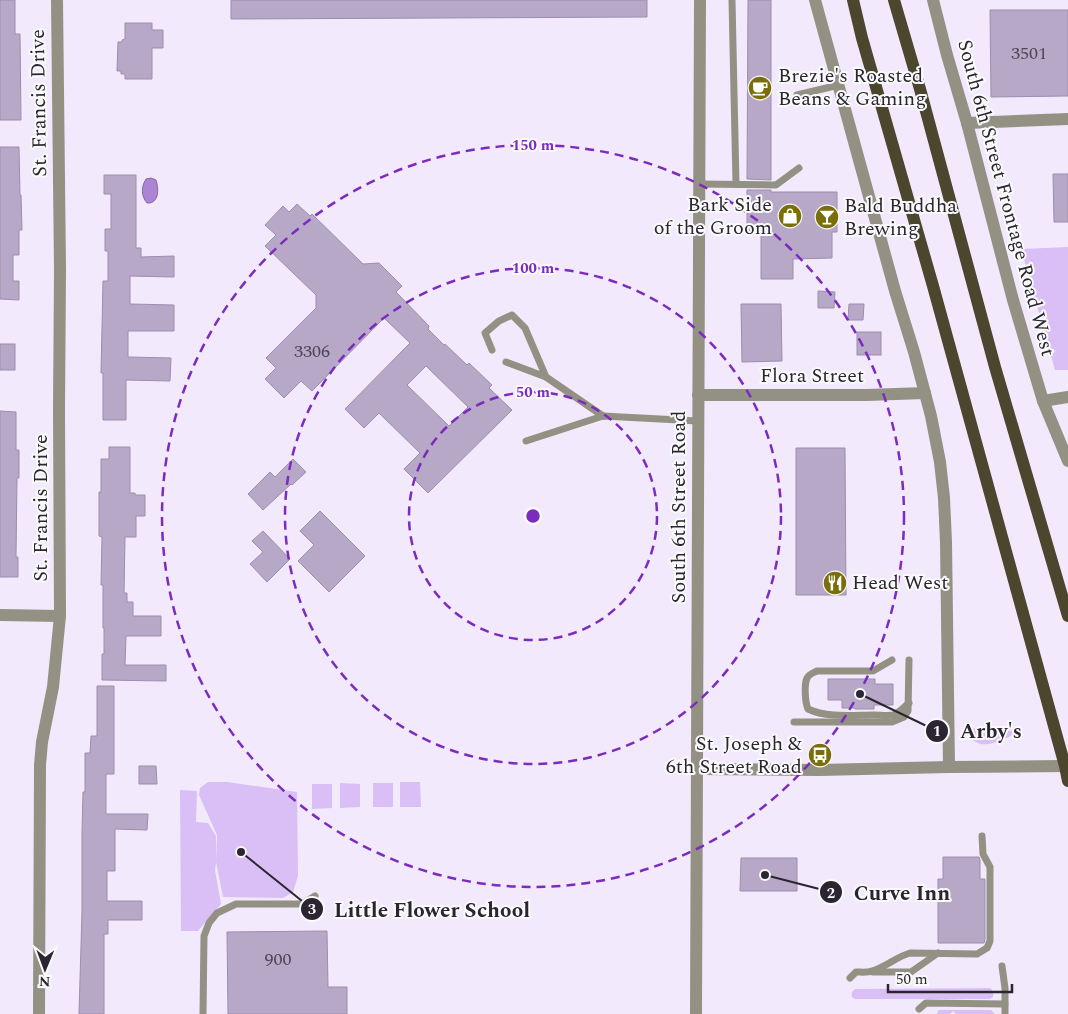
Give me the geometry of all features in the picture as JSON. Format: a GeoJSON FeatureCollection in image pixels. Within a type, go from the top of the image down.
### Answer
{"type":"FeatureCollection","features":[{"type":"Feature","properties":{"kind":"main road"},"geometry":{"type":"LineString","coordinates":[[853,0],[1068,781]]}},
{"type":"Feature","properties":{"kind":"main road"},"geometry":{"type":"LineString","coordinates":[[894,0],[920,89],[994,367],[1068,616]]}},
{"type":"Feature","properties":{"kind":"street","name":"St. Francis Drive"},"geometry":{"type":"LineString","coordinates":[[39,1014],[40,765],[42,742],[53,688],[60,616],[60,270],[56,0]]}},
{"type":"Feature","properties":{"kind":"street","name":"South 6th Street Road"},"geometry":{"type":"LineString","coordinates":[[696,1014],[700,0]]}},
{"type":"Feature","properties":{"kind":"street"},"geometry":{"type":"LineString","coordinates":[[815,0],[895,291],[914,352],[940,462],[946,542],[949,767]]}},
{"type":"Feature","properties":{"kind":"street","name":"South 6th Street Frontage Road West"},"geometry":{"type":"LineString","coordinates":[[933,0],[946,55],[967,123],[1013,300],[1043,401],[1068,461]]}},
{"type":"Feature","properties":{"kind":"street"},"geometry":{"type":"LineString","coordinates":[[967,123],[1068,119]]}},
{"type":"Feature","properties":{"kind":"street","name":"Flora Street"},"geometry":{"type":"LineString","coordinates":[[698,395],[925,393]]}},
{"type":"Feature","properties":{"kind":"street"},"geometry":{"type":"LineString","coordinates":[[1043,401],[1068,398]]}},
{"type":"Feature","properties":{"kind":"street"},"geometry":{"type":"LineString","coordinates":[[0,615],[60,616]]}},
{"type":"Feature","properties":{"kind":"street"},"geometry":{"type":"LineString","coordinates":[[697,769],[819,770],[1065,766]]}},
{"type":"Feature","properties":{"kind":"lane"},"geometry":{"type":"LineString","coordinates":[[732,0],[736,184]]}},
{"type":"Feature","properties":{"kind":"lane"},"geometry":{"type":"LineString","coordinates":[[797,95],[839,84]]}},
{"type":"Feature","properties":{"kind":"lane"},"geometry":{"type":"LineString","coordinates":[[699,184],[776,185],[799,168]]}},
{"type":"Feature","properties":{"kind":"lane"},"geometry":{"type":"LineString","coordinates":[[492,350],[486,334],[499,321],[512,315],[525,328],[546,377]]}},
{"type":"Feature","properties":{"kind":"lane"},"geometry":{"type":"LineString","coordinates":[[506,362],[546,377],[603,416]]}},
{"type":"Feature","properties":{"kind":"lane"},"geometry":{"type":"LineString","coordinates":[[526,441],[603,416],[698,421]]}},
{"type":"Feature","properties":{"kind":"lane"},"geometry":{"type":"LineString","coordinates":[[892,660],[873,671],[817,671],[811,674],[807,677],[806,682],[806,703],[808,709],[815,712],[838,715],[893,715],[909,703]]}},
{"type":"Feature","properties":{"kind":"lane"},"geometry":{"type":"LineString","coordinates":[[794,722],[892,722],[904,717],[908,711],[909,703],[909,660]]}},
{"type":"Feature","properties":{"kind":"lane"},"geometry":{"type":"LineString","coordinates":[[870,972],[888,964],[899,956],[910,953],[977,954],[987,948],[990,941],[990,867],[983,854],[982,836]]}},
{"type":"Feature","properties":{"kind":"lane"},"geometry":{"type":"LineString","coordinates":[[203,1014],[204,936],[209,923],[217,913],[236,904],[302,904],[315,896]]}},
{"type":"Feature","properties":{"kind":"lane"},"geometry":{"type":"LineString","coordinates":[[850,978],[856,972],[911,972],[938,953]]}},
{"type":"Feature","properties":{"kind":"lane"},"geometry":{"type":"LineString","coordinates":[[1002,966],[1005,988],[1005,1014]]}},
{"type":"Feature","properties":{"kind":"lane"},"geometry":{"type":"LineString","coordinates":[[920,1009],[926,1004],[1005,1004]]}},
{"type":"Feature","properties":{"kind":"shaded area"},"geometry":{"type":"Polygon","coordinates":[[[146,179],[156,180],[157,195],[154,201],[147,203],[143,194],[143,188],[146,179]]]}},
{"type":"Feature","properties":{"kind":"shaded area"},"geometry":{"type":"Polygon","coordinates":[[[1068,247],[1068,370],[1055,370],[1021,249],[1068,247]]]}},
{"type":"Feature","properties":{"kind":"shaded area"},"geometry":{"type":"Polygon","coordinates":[[[966,729],[1014,731],[1016,733],[995,743],[982,744],[970,737],[966,729]]]}},
{"type":"Feature","properties":{"kind":"shaded area"},"geometry":{"type":"Polygon","coordinates":[[[208,782],[227,782],[297,792],[298,876],[293,892],[283,898],[223,897],[216,862],[215,870],[221,904],[198,931],[181,931],[180,790],[197,791],[196,822],[208,823],[216,836],[216,861],[217,835],[199,795],[200,788],[208,782]]]}},
{"type":"Feature","properties":{"kind":"shaded area"},"geometry":{"type":"Polygon","coordinates":[[[400,782],[420,782],[421,807],[400,807],[400,782]]]}},
{"type":"Feature","properties":{"kind":"shaded area"},"geometry":{"type":"Polygon","coordinates":[[[340,783],[360,784],[360,807],[340,808],[340,783]]]}},
{"type":"Feature","properties":{"kind":"shaded area"},"geometry":{"type":"Polygon","coordinates":[[[373,783],[393,783],[393,807],[373,807],[373,783]]]}},
{"type":"Feature","properties":{"kind":"shaded area"},"geometry":{"type":"Polygon","coordinates":[[[312,784],[332,784],[332,808],[312,809],[312,784]]]}},
{"type":"Feature","properties":{"kind":"shaded area"},"geometry":{"type":"Polygon","coordinates":[[[990,988],[993,991],[993,997],[990,999],[855,999],[852,997],[853,991],[856,989],[990,988]]]}},
{"type":"Feature","properties":{"kind":"shaded area"},"geometry":{"type":"Polygon","coordinates":[[[939,1010],[991,1010],[995,1014],[956,1014],[953,1011],[950,1014],[938,1014],[939,1010]]]}},
{"type":"Feature","properties":{"kind":"building"},"geometry":{"type":"Polygon","coordinates":[[[0,0],[15,0],[15,34],[20,34],[21,120],[0,120],[0,0]]]}},
{"type":"Feature","properties":{"kind":"building"},"geometry":{"type":"Polygon","coordinates":[[[231,0],[647,0],[647,17],[231,19],[231,0]]]}},
{"type":"Feature","properties":{"kind":"building"},"geometry":{"type":"Polygon","coordinates":[[[748,0],[771,0],[771,180],[747,179],[748,0]]]}},
{"type":"Feature","properties":{"kind":"building"},"geometry":{"type":"Polygon","coordinates":[[[990,10],[1068,10],[1068,96],[991,97],[990,10]]]}},
{"type":"Feature","properties":{"kind":"building"},"geometry":{"type":"Polygon","coordinates":[[[125,23],[152,23],[152,30],[163,30],[163,48],[152,48],[152,79],[125,79],[125,74],[117,71],[118,42],[122,42],[125,39],[125,23]]]}},
{"type":"Feature","properties":{"kind":"building"},"geometry":{"type":"Polygon","coordinates":[[[0,147],[19,147],[22,230],[19,230],[19,255],[13,255],[13,281],[19,281],[19,300],[0,299],[0,147]]]}},
{"type":"Feature","properties":{"kind":"building"},"geometry":{"type":"Polygon","coordinates":[[[1053,174],[1068,174],[1068,222],[1054,222],[1053,174]]]}},
{"type":"Feature","properties":{"kind":"building"},"geometry":{"type":"Polygon","coordinates":[[[104,175],[136,175],[136,248],[141,248],[141,257],[174,256],[174,277],[130,276],[130,304],[174,305],[174,331],[128,331],[128,357],[171,358],[170,381],[126,380],[126,420],[103,420],[103,373],[101,373],[103,281],[108,281],[108,251],[105,251],[105,229],[111,229],[111,194],[104,194],[104,175]]]}},
{"type":"Feature","properties":{"kind":"building"},"geometry":{"type":"Polygon","coordinates":[[[747,190],[837,192],[837,232],[832,232],[832,258],[793,259],[793,279],[761,279],[761,232],[747,232],[747,190]]]}},
{"type":"Feature","properties":{"kind":"building"},"geometry":{"type":"Polygon","coordinates":[[[297,204],[310,216],[312,214],[363,264],[379,263],[402,286],[396,292],[429,326],[428,329],[444,345],[467,365],[469,363],[492,385],[489,388],[512,410],[428,493],[404,469],[420,453],[379,413],[364,428],[345,409],[410,343],[384,318],[312,391],[301,381],[284,398],[265,379],[276,368],[266,358],[316,308],[316,295],[265,246],[276,235],[265,225],[283,206],[289,212],[297,204]],[[426,366],[407,385],[449,426],[468,407],[426,366]]]}},
{"type":"Feature","properties":{"kind":"building"},"geometry":{"type":"Polygon","coordinates":[[[818,291],[835,292],[834,308],[818,308],[818,291]]]}},
{"type":"Feature","properties":{"kind":"building"},"geometry":{"type":"Polygon","coordinates":[[[741,304],[781,304],[782,361],[742,362],[741,304]]]}},
{"type":"Feature","properties":{"kind":"building"},"geometry":{"type":"Polygon","coordinates":[[[849,304],[864,304],[863,320],[848,320],[849,304]]]}},
{"type":"Feature","properties":{"kind":"building"},"geometry":{"type":"Polygon","coordinates":[[[857,332],[881,332],[881,355],[857,355],[857,332]]]}},
{"type":"Feature","properties":{"kind":"building"},"geometry":{"type":"Polygon","coordinates":[[[0,344],[15,344],[15,370],[0,370],[0,344]]]}},
{"type":"Feature","properties":{"kind":"building"},"geometry":{"type":"Polygon","coordinates":[[[0,411],[16,412],[16,450],[19,450],[16,557],[18,557],[18,577],[0,577],[0,411]]]}},
{"type":"Feature","properties":{"kind":"building"},"geometry":{"type":"Polygon","coordinates":[[[109,447],[130,447],[130,493],[145,495],[145,516],[136,516],[136,537],[125,537],[124,593],[127,593],[127,602],[133,602],[133,616],[161,616],[161,636],[126,636],[125,665],[166,665],[166,681],[102,680],[104,628],[103,585],[101,585],[102,537],[99,536],[99,492],[101,492],[101,459],[109,459],[109,447]]]}},
{"type":"Feature","properties":{"kind":"building"},"geometry":{"type":"Polygon","coordinates":[[[796,448],[845,448],[846,595],[796,595],[796,448]]]}},
{"type":"Feature","properties":{"kind":"building"},"geometry":{"type":"Polygon","coordinates":[[[293,459],[306,472],[263,510],[248,494],[270,472],[275,477],[293,459]]]}},
{"type":"Feature","properties":{"kind":"building"},"geometry":{"type":"Polygon","coordinates":[[[320,511],[365,556],[329,592],[298,561],[314,545],[300,531],[320,511]]]}},
{"type":"Feature","properties":{"kind":"building"},"geometry":{"type":"Polygon","coordinates":[[[263,531],[290,559],[267,582],[250,564],[263,552],[252,541],[263,531]]]}},
{"type":"Feature","properties":{"kind":"building"},"geometry":{"type":"Polygon","coordinates":[[[828,679],[875,679],[875,684],[893,684],[893,705],[874,705],[874,709],[842,708],[842,700],[828,700],[828,679]]]}},
{"type":"Feature","properties":{"kind":"building"},"geometry":{"type":"Polygon","coordinates":[[[97,686],[114,686],[114,774],[106,774],[106,814],[148,814],[147,830],[115,829],[115,871],[107,871],[107,901],[142,901],[142,920],[108,920],[108,934],[104,934],[104,1014],[79,1014],[85,753],[90,753],[91,736],[97,736],[97,686]]]}},
{"type":"Feature","properties":{"kind":"building"},"geometry":{"type":"Polygon","coordinates":[[[139,766],[156,766],[157,784],[139,784],[139,766]]]}},
{"type":"Feature","properties":{"kind":"building"},"geometry":{"type":"Polygon","coordinates":[[[943,857],[979,857],[980,879],[985,879],[984,943],[938,943],[938,879],[943,879],[943,857]]]}},
{"type":"Feature","properties":{"kind":"building"},"geometry":{"type":"Polygon","coordinates":[[[741,858],[797,858],[797,891],[740,891],[741,858]]]}},
{"type":"Feature","properties":{"kind":"building"},"geometry":{"type":"Polygon","coordinates":[[[327,931],[328,987],[347,987],[347,1014],[228,1014],[227,932],[327,931]]]}},
{"type":"Feature","properties":{"kind":"place","name":"Brezie's Roasted Beans & Gaming"},"geometry":{"type":"Point","coordinates":[760,88]}},
{"type":"Feature","properties":{"kind":"place","name":"Bark Side of the Groom"},"geometry":{"type":"Point","coordinates":[790,216]}},
{"type":"Feature","properties":{"kind":"place","name":"Bald Buddha Brewing"},"geometry":{"type":"Point","coordinates":[827,217]}},
{"type":"Feature","properties":{"kind":"place","name":"Head West"},"geometry":{"type":"Point","coordinates":[835,583]}},
{"type":"Feature","properties":{"kind":"place","name":"Arby's"},"geometry":{"type":"Point","coordinates":[860,694]}},
{"type":"Feature","properties":{"kind":"place","name":"St. Joseph & 6th Street Road"},"geometry":{"type":"Point","coordinates":[820,755]}},
{"type":"Feature","properties":{"kind":"place","name":"Little Flower School"},"geometry":{"type":"Point","coordinates":[241,852]}},
{"type":"Feature","properties":{"kind":"place","name":"Curve Inn"},"geometry":{"type":"Point","coordinates":[765,875]}}]}
